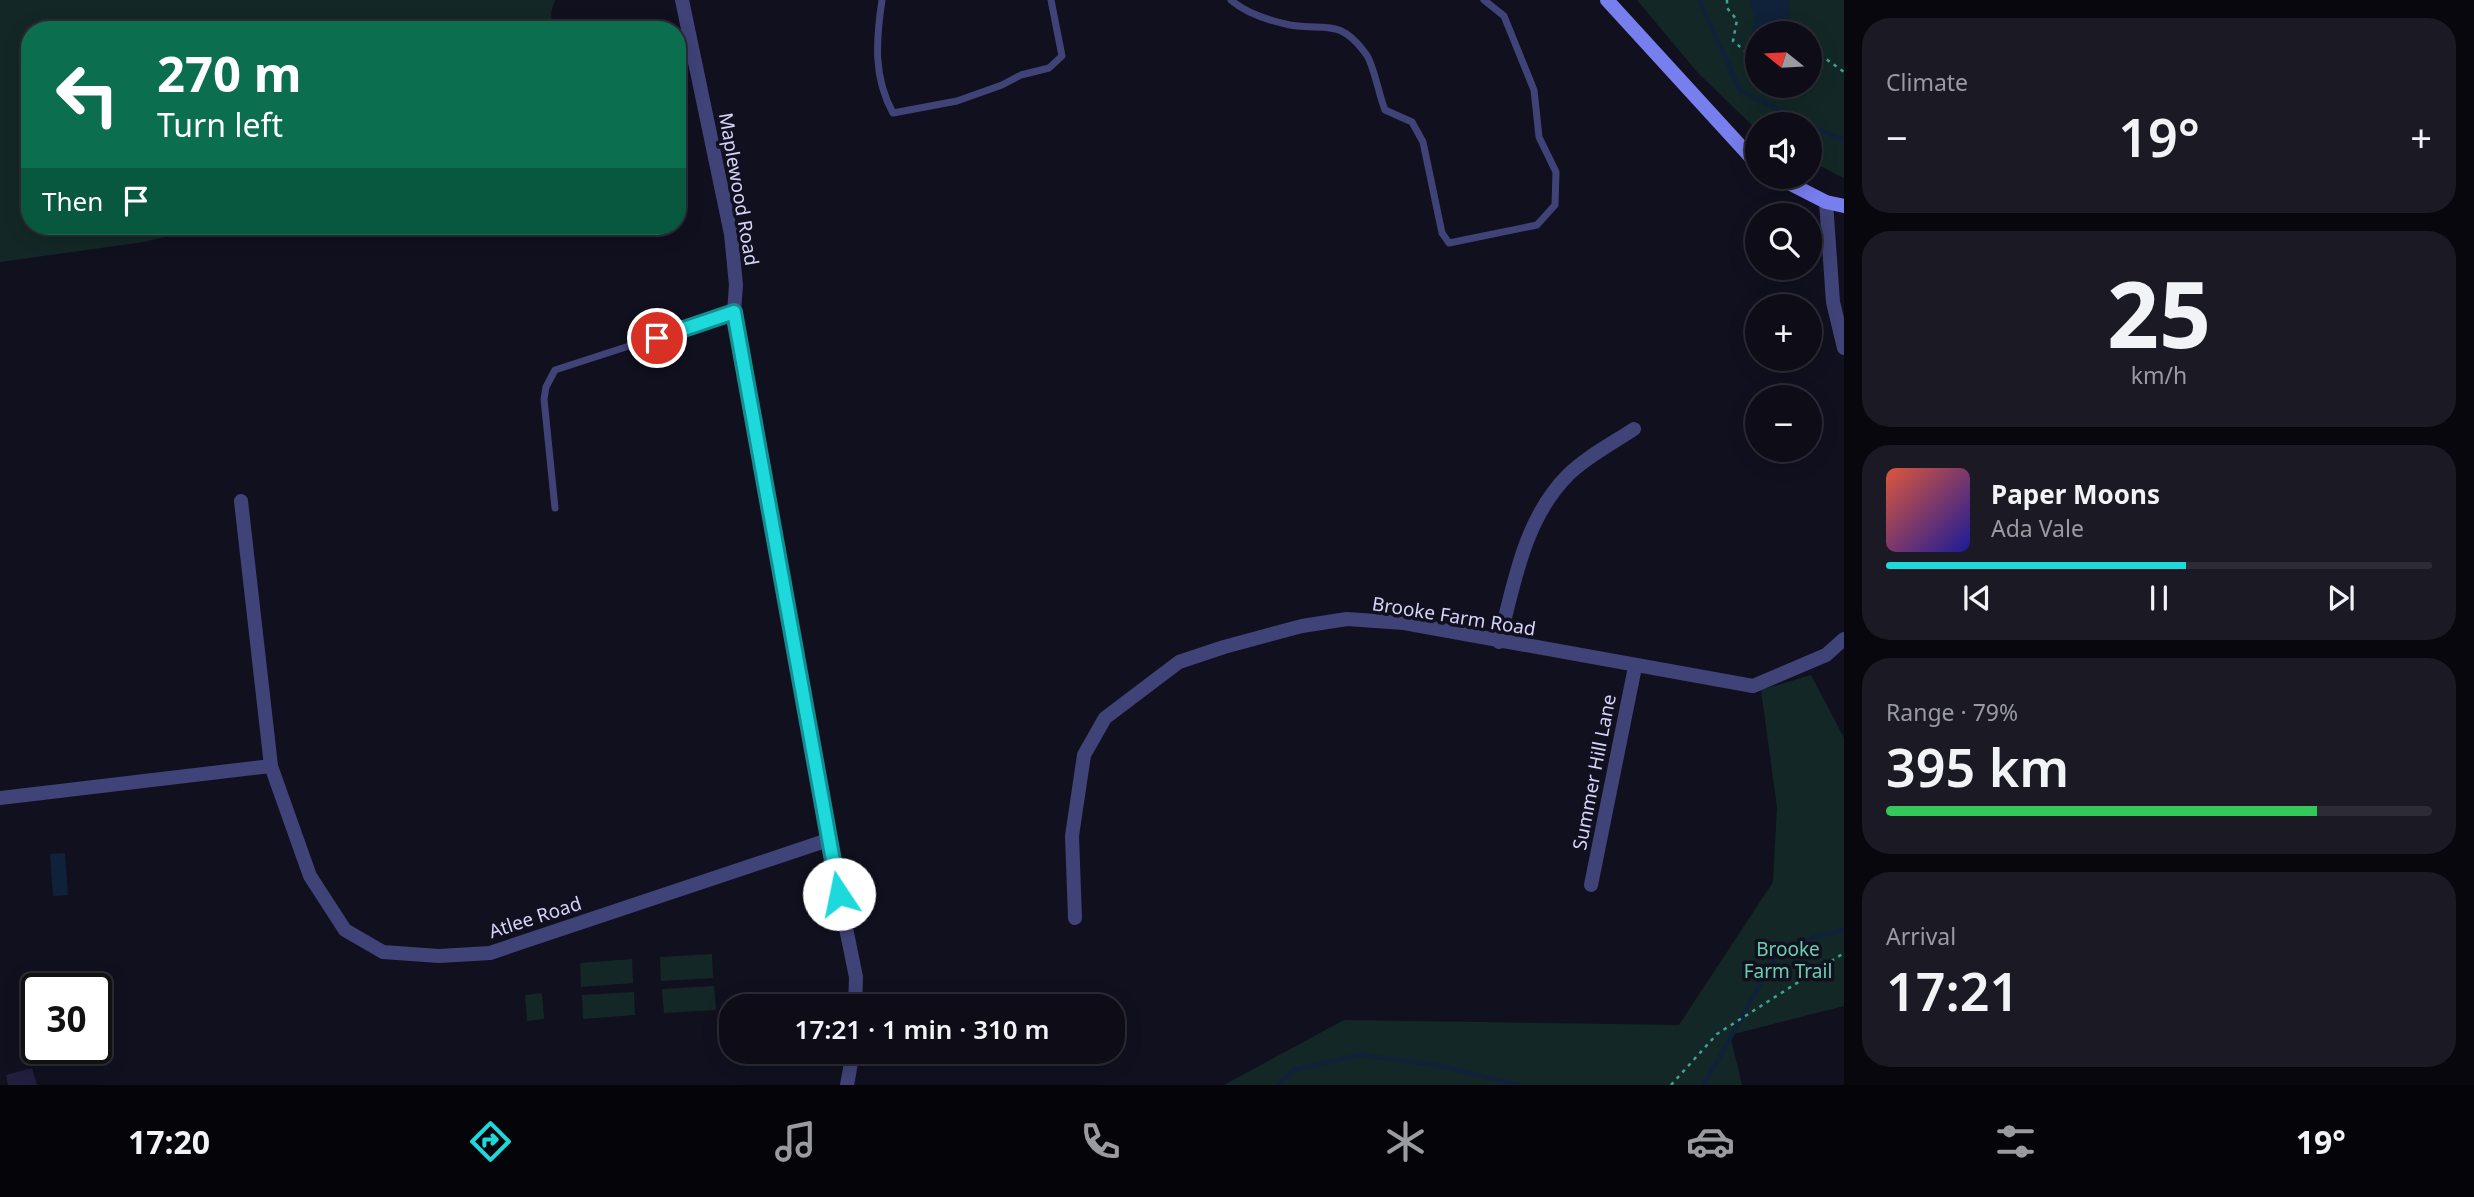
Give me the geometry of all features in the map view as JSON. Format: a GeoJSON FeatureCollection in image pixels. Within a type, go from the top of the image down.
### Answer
{"type":"FeatureCollection","features":[{"type":"Feature","properties":{"kind":"main road"},"geometry":{"type":"LineString","coordinates":[[1607,0],[1745,150]]}},
{"type":"Feature","properties":{"kind":"main road"},"geometry":{"type":"LineString","coordinates":[[1801,189],[1826,202],[1844,206]]}},
{"type":"Feature","properties":{"kind":"street","name":"Maplewood Road"},"geometry":{"type":"LineString","coordinates":[[682,0],[731,234],[736,285],[734,312],[828,840],[856,977],[855,994]]}},
{"type":"Feature","properties":{"kind":"street"},"geometry":{"type":"LineString","coordinates":[[1826,202],[1833,302],[1844,348]]}},
{"type":"Feature","properties":{"kind":"street"},"geometry":{"type":"LineString","coordinates":[[1499,642],[1523,548],[1537,517],[1568,474],[1634,429]]}},
{"type":"Feature","properties":{"kind":"street","name":"Atlee Road"},"geometry":{"type":"LineString","coordinates":[[241,501],[271,766],[310,876],[326,905],[345,930],[383,952],[439,956],[490,953],[828,840]]}},
{"type":"Feature","properties":{"kind":"street","name":"Brooke Farm Road"},"geometry":{"type":"LineString","coordinates":[[1075,918],[1072,836],[1084,755],[1105,718],[1179,662],[1303,626],[1347,619],[1404,623],[1635,667],[1753,686],[1826,655],[1844,639]]}},
{"type":"Feature","properties":{"kind":"street","name":"Summer Hill Lane"},"geometry":{"type":"LineString","coordinates":[[1591,885],[1635,667]]}},
{"type":"Feature","properties":{"kind":"street"},"geometry":{"type":"LineString","coordinates":[[0,798],[271,766]]}},
{"type":"Feature","properties":{"kind":"street"},"geometry":{"type":"LineString","coordinates":[[847,1085],[851,1064]]}},
{"type":"Feature","properties":{"kind":"lane"},"geometry":{"type":"LineString","coordinates":[[883,0],[877,72],[882,93],[893,113],[957,101],[1002,85],[1021,75],[1049,68],[1062,56],[1051,0]]}},
{"type":"Feature","properties":{"kind":"lane"},"geometry":{"type":"LineString","coordinates":[[1231,0],[1262,16],[1292,25],[1327,25],[1344,33],[1367,56],[1385,110],[1412,121],[1423,142],[1442,233],[1449,243],[1537,225],[1555,205],[1556,172],[1539,137],[1534,90],[1504,16],[1484,0]]}},
{"type":"Feature","properties":{"kind":"lane"},"geometry":{"type":"LineString","coordinates":[[555,508],[544,399],[546,387],[555,370],[734,312]]}},
{"type":"Feature","properties":{"kind":"path"},"geometry":{"type":"LineString","coordinates":[[1727,0],[1727,8],[1737,20],[1733,41],[1745,51]]}},
{"type":"Feature","properties":{"kind":"path"},"geometry":{"type":"LineString","coordinates":[[1822,59],[1844,72]]}},
{"type":"Feature","properties":{"kind":"path"},"geometry":{"type":"LineString","coordinates":[[1671,1085],[1717,1034],[1844,953]]}},
{"type":"Feature","properties":{"kind":"green space"},"geometry":{"type":"Polygon","coordinates":[[[0,0],[555,0],[552,21],[21,21],[21,235],[172,235],[144,242],[0,262],[0,0]]]}},
{"type":"Feature","properties":{"kind":"green space"},"geometry":{"type":"Polygon","coordinates":[[[1637,0],[1844,0],[1844,178],[1822,167],[1822,112],[1745,112],[1745,118],[1698,73],[1637,0]]]}},
{"type":"Feature","properties":{"kind":"green space","name":"Brooke Farm Trail"},"geometry":{"type":"Polygon","coordinates":[[[1811,675],[1844,738],[1844,1006],[1730,1035],[1742,1085],[1224,1085],[1344,1020],[1679,1025],[1773,882],[1777,807],[1761,690],[1811,675]]]}},
{"type":"Feature","properties":{"kind":"green space"},"geometry":{"type":"Polygon","coordinates":[[[712,954],[713,978],[661,981],[660,957],[712,954]]]}},
{"type":"Feature","properties":{"kind":"green space"},"geometry":{"type":"Polygon","coordinates":[[[632,959],[633,983],[581,987],[580,963],[632,959]]]}},
{"type":"Feature","properties":{"kind":"green space"},"geometry":{"type":"Polygon","coordinates":[[[714,986],[716,1010],[664,1013],[662,989],[714,986]]]}},
{"type":"Feature","properties":{"kind":"green space"},"geometry":{"type":"Polygon","coordinates":[[[634,992],[635,1015],[583,1019],[582,995],[634,992]]]}},
{"type":"Feature","properties":{"kind":"green space"},"geometry":{"type":"Polygon","coordinates":[[[542,993],[544,1019],[527,1021],[525,995],[542,993]]]}},
{"type":"Feature","properties":{"kind":"water"},"geometry":{"type":"Polygon","coordinates":[[[1749,0],[1788,0],[1790,21],[1754,21],[1749,0]]]}},
{"type":"Feature","properties":{"kind":"water"},"geometry":{"type":"Polygon","coordinates":[[[65,853],[68,895],[53,896],[50,854],[65,853]]]}},
{"type":"Feature","properties":{"kind":"building"},"geometry":{"type":"Polygon","coordinates":[[[32,1068],[37,1085],[8,1085],[6,1075],[32,1068]]]}},
{"type":"Feature","properties":{"kind":"waterway"},"geometry":{"type":"LineString","coordinates":[[1699,0],[1740,90],[1783,112]]}},
{"type":"Feature","properties":{"kind":"waterway"},"geometry":{"type":"LineString","coordinates":[[1822,131],[1844,140]]}},
{"type":"Feature","properties":{"kind":"waterway"},"geometry":{"type":"LineString","coordinates":[[1704,1085],[1774,959],[1814,937],[1844,930]]}},
{"type":"Feature","properties":{"kind":"waterway"},"geometry":{"type":"LineString","coordinates":[[1278,1085],[1293,1070],[1360,1055],[1438,1065],[1518,1085]]}},
{"type":"Feature","properties":{"kind":"route"},"geometry":{"type":"LineString","coordinates":[[657,338],[734,312],[839,894]]}}]}
